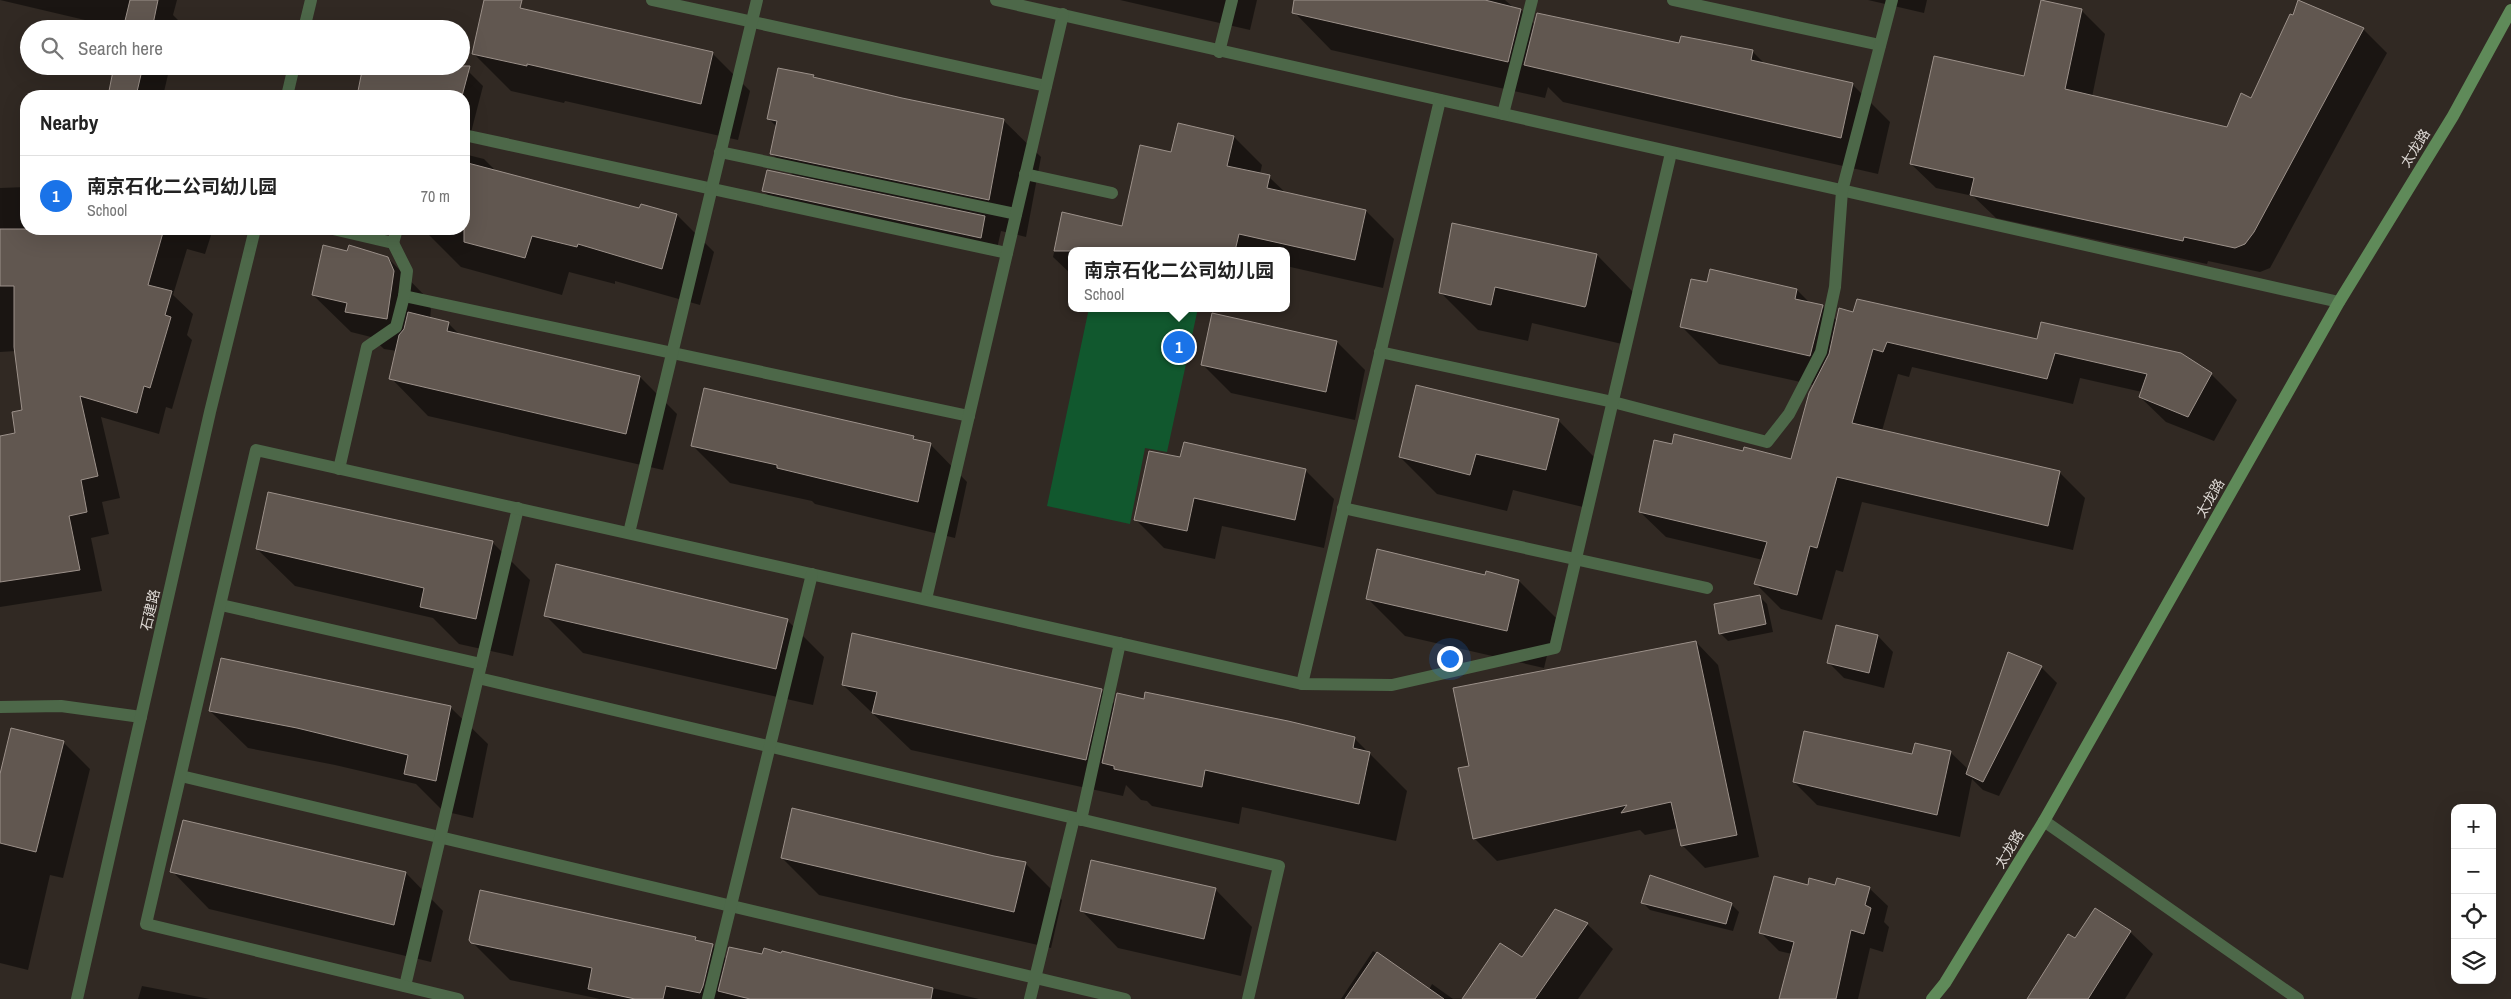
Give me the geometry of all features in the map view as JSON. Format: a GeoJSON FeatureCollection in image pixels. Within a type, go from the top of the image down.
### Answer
{"type":"FeatureCollection","features":[{"type":"Feature","properties":{"kind":"street"},"geometry":{"type":"LineString","coordinates":[[306,20],[311,0]]}},
{"type":"Feature","properties":{"kind":"street"},"geometry":{"type":"LineString","coordinates":[[652,0],[1046,86]]}},
{"type":"Feature","properties":{"kind":"street"},"geometry":{"type":"LineString","coordinates":[[629,534],[757,0]]}},
{"type":"Feature","properties":{"kind":"street"},"geometry":{"type":"LineString","coordinates":[[996,0],[1063,14],[1219,52],[2339,302]]}},
{"type":"Feature","properties":{"kind":"street"},"geometry":{"type":"LineString","coordinates":[[1219,52],[1232,0]]}},
{"type":"Feature","properties":{"kind":"street"},"geometry":{"type":"LineString","coordinates":[[1503,114],[1532,0]]}},
{"type":"Feature","properties":{"kind":"street"},"geometry":{"type":"LineString","coordinates":[[1673,0],[1880,45]]}},
{"type":"Feature","properties":{"kind":"street"},"geometry":{"type":"LineString","coordinates":[[1380,352],[1613,402],[1767,442],[1789,414],[1821,352],[1835,287],[1842,191],[1892,0]]}},
{"type":"Feature","properties":{"kind":"street","name":"太龙路"},"geometry":{"type":"LineString","coordinates":[[1932,999],[1945,983],[2044,821],[2339,302],[2453,116],[2511,10]]}},
{"type":"Feature","properties":{"kind":"street"},"geometry":{"type":"LineString","coordinates":[[926,599],[1063,14]]}},
{"type":"Feature","properties":{"kind":"street"},"geometry":{"type":"LineString","coordinates":[[288,90],[292,75]]}},
{"type":"Feature","properties":{"kind":"street"},"geometry":{"type":"LineString","coordinates":[[1302,684],[1440,100]]}},
{"type":"Feature","properties":{"kind":"street"},"geometry":{"type":"LineString","coordinates":[[470,135],[1007,253]]}},
{"type":"Feature","properties":{"kind":"street"},"geometry":{"type":"LineString","coordinates":[[720,152],[1016,214]]}},
{"type":"Feature","properties":{"kind":"street"},"geometry":{"type":"LineString","coordinates":[[458,999],[146,924],[256,450],[1302,684],[1392,685],[1555,648],[1670,153]]}},
{"type":"Feature","properties":{"kind":"street"},"geometry":{"type":"LineString","coordinates":[[1026,174],[1112,193]]}},
{"type":"Feature","properties":{"kind":"street","name":"石建路"},"geometry":{"type":"LineString","coordinates":[[77,999],[208,421],[254,235]]}},
{"type":"Feature","properties":{"kind":"street"},"geometry":{"type":"LineString","coordinates":[[358,235],[393,243]]}},
{"type":"Feature","properties":{"kind":"street"},"geometry":{"type":"LineString","coordinates":[[339,469],[367,347],[396,327],[404,296],[407,271],[393,243],[395,235]]}},
{"type":"Feature","properties":{"kind":"street"},"geometry":{"type":"LineString","coordinates":[[404,296],[969,416]]}},
{"type":"Feature","properties":{"kind":"street"},"geometry":{"type":"LineString","coordinates":[[406,986],[518,508]]}},
{"type":"Feature","properties":{"kind":"street"},"geometry":{"type":"LineString","coordinates":[[1343,508],[1707,588]]}},
{"type":"Feature","properties":{"kind":"street"},"geometry":{"type":"LineString","coordinates":[[708,999],[812,574]]}},
{"type":"Feature","properties":{"kind":"street"},"geometry":{"type":"LineString","coordinates":[[221,605],[481,664]]}},
{"type":"Feature","properties":{"kind":"street"},"geometry":{"type":"LineString","coordinates":[[1030,999],[1120,643]]}},
{"type":"Feature","properties":{"kind":"street"},"geometry":{"type":"LineString","coordinates":[[478,678],[1279,866],[1248,999]]}},
{"type":"Feature","properties":{"kind":"street"},"geometry":{"type":"LineString","coordinates":[[0,707],[61,706],[141,717]]}},
{"type":"Feature","properties":{"kind":"street"},"geometry":{"type":"LineString","coordinates":[[181,776],[1125,999]]}},
{"type":"Feature","properties":{"kind":"street"},"geometry":{"type":"LineString","coordinates":[[2044,821],[2298,999]]}},
{"type":"Feature","properties":{"kind":"green space"},"geometry":{"type":"Polygon","coordinates":[[[1088,312],[1197,312],[1167,452],[1145,448],[1130,524],[1047,506],[1088,312]]]}},
{"type":"Feature","properties":{"kind":"building"},"geometry":{"type":"Polygon","coordinates":[[[130,0],[158,0],[154,20],[125,20],[130,0]]]}},
{"type":"Feature","properties":{"kind":"building"},"geometry":{"type":"Polygon","coordinates":[[[484,0],[522,0],[520,8],[713,52],[701,104],[527,64],[527,66],[472,54],[484,0]]]}},
{"type":"Feature","properties":{"kind":"building"},"geometry":{"type":"Polygon","coordinates":[[[1294,0],[1485,0],[1521,9],[1508,62],[1292,13],[1294,0]]]}},
{"type":"Feature","properties":{"kind":"building"},"geometry":{"type":"Polygon","coordinates":[[[2041,0],[2082,9],[2065,89],[2227,127],[2241,93],[2251,98],[2290,14],[2293,15],[2298,0],[2364,28],[2254,232],[2245,244],[2235,248],[2184,237],[2183,241],[1970,195],[1974,178],[1910,164],[1934,56],[2024,76],[2041,0]]]}},
{"type":"Feature","properties":{"kind":"building"},"geometry":{"type":"Polygon","coordinates":[[[1537,13],[1679,43],[1681,36],[1753,50],[1751,60],[1853,83],[1841,138],[1524,65],[1537,13]]]}},
{"type":"Feature","properties":{"kind":"building"},"geometry":{"type":"Polygon","coordinates":[[[778,68],[814,75],[813,77],[902,98],[1004,119],[989,200],[770,154],[777,121],[767,119],[778,68]]]}},
{"type":"Feature","properties":{"kind":"building"},"geometry":{"type":"Polygon","coordinates":[[[112,75],[141,75],[137,90],[109,90],[112,75]]]}},
{"type":"Feature","properties":{"kind":"building"},"geometry":{"type":"Polygon","coordinates":[[[361,75],[468,75],[464,90],[358,90],[361,75]]]}},
{"type":"Feature","properties":{"kind":"building"},"geometry":{"type":"Polygon","coordinates":[[[1178,123],[1234,136],[1227,166],[1270,175],[1267,188],[1366,210],[1355,260],[1239,234],[1236,247],[1068,247],[1068,251],[1054,251],[1062,212],[1122,226],[1140,145],[1171,152],[1178,123]]]}},
{"type":"Feature","properties":{"kind":"building"},"geometry":{"type":"Polygon","coordinates":[[[470,164],[639,208],[641,204],[677,214],[662,269],[578,244],[577,247],[532,236],[525,258],[464,242],[464,235],[470,235],[470,164]]]}},
{"type":"Feature","properties":{"kind":"building"},"geometry":{"type":"Polygon","coordinates":[[[767,170],[985,216],[981,238],[762,191],[767,170]]]}},
{"type":"Feature","properties":{"kind":"building"},"geometry":{"type":"Polygon","coordinates":[[[1452,223],[1597,254],[1585,307],[1495,287],[1491,305],[1439,293],[1452,223]]]}},
{"type":"Feature","properties":{"kind":"building"},"geometry":{"type":"Polygon","coordinates":[[[0,229],[20,229],[20,235],[162,235],[148,285],[172,291],[165,315],[171,317],[150,388],[144,386],[137,413],[80,396],[98,476],[81,480],[87,512],[69,516],[80,570],[0,582],[0,436],[15,433],[12,412],[22,410],[14,347],[14,286],[0,286],[0,229]]]}},
{"type":"Feature","properties":{"kind":"building"},"geometry":{"type":"Polygon","coordinates":[[[323,245],[347,251],[349,245],[388,257],[394,271],[387,319],[345,312],[347,303],[312,295],[323,245]]]}},
{"type":"Feature","properties":{"kind":"building"},"geometry":{"type":"Polygon","coordinates":[[[1710,269],[1797,289],[1795,299],[1823,305],[1810,356],[1680,327],[1691,279],[1707,282],[1710,269]]]}},
{"type":"Feature","properties":{"kind":"building"},"geometry":{"type":"Polygon","coordinates":[[[1857,299],[2037,339],[2041,322],[2181,353],[2212,373],[2188,417],[2139,397],[2147,374],[2055,353],[2047,379],[1887,342],[1883,352],[1873,349],[1852,423],[2060,471],[2048,526],[1837,477],[1817,548],[1810,546],[1797,595],[1754,584],[1767,542],[1639,512],[1654,440],[1672,444],[1674,434],[1743,451],[1744,447],[1791,459],[1809,393],[1829,354],[1839,308],[1853,312],[1857,299]]]}},
{"type":"Feature","properties":{"kind":"building"},"geometry":{"type":"Polygon","coordinates":[[[408,312],[449,322],[447,331],[640,376],[626,434],[389,379],[399,335],[404,329],[408,312]]]}},
{"type":"Feature","properties":{"kind":"building"},"geometry":{"type":"Polygon","coordinates":[[[1212,313],[1337,341],[1326,392],[1201,365],[1212,313]]]}},
{"type":"Feature","properties":{"kind":"building"},"geometry":{"type":"Polygon","coordinates":[[[1416,385],[1559,419],[1546,470],[1476,454],[1470,475],[1399,457],[1416,385]]]}},
{"type":"Feature","properties":{"kind":"building"},"geometry":{"type":"Polygon","coordinates":[[[704,388],[914,436],[913,439],[931,443],[918,502],[777,468],[777,465],[691,446],[704,388]]]}},
{"type":"Feature","properties":{"kind":"building"},"geometry":{"type":"Polygon","coordinates":[[[1184,442],[1306,469],[1295,520],[1194,498],[1187,531],[1134,520],[1149,451],[1180,457],[1184,442]]]}},
{"type":"Feature","properties":{"kind":"building"},"geometry":{"type":"Polygon","coordinates":[[[268,492],[493,541],[476,619],[420,607],[424,588],[256,549],[268,492]]]}},
{"type":"Feature","properties":{"kind":"building"},"geometry":{"type":"Polygon","coordinates":[[[1377,549],[1485,575],[1486,571],[1519,580],[1507,631],[1366,599],[1377,549]]]}},
{"type":"Feature","properties":{"kind":"building"},"geometry":{"type":"Polygon","coordinates":[[[556,564],[788,619],[776,669],[544,616],[556,564]]]}},
{"type":"Feature","properties":{"kind":"building"},"geometry":{"type":"Polygon","coordinates":[[[1760,595],[1766,624],[1719,634],[1714,604],[1760,595]]]}},
{"type":"Feature","properties":{"kind":"building"},"geometry":{"type":"Polygon","coordinates":[[[1836,625],[1878,635],[1869,673],[1827,663],[1836,625]]]}},
{"type":"Feature","properties":{"kind":"building"},"geometry":{"type":"Polygon","coordinates":[[[852,633],[1102,689],[1086,760],[872,713],[877,692],[842,685],[852,633]]]}},
{"type":"Feature","properties":{"kind":"building"},"geometry":{"type":"Polygon","coordinates":[[[1696,641],[1737,835],[1681,846],[1671,802],[1621,813],[1627,805],[1473,839],[1458,768],[1469,766],[1453,688],[1696,641]]]}},
{"type":"Feature","properties":{"kind":"building"},"geometry":{"type":"Polygon","coordinates":[[[2008,652],[2042,666],[1983,782],[1966,774],[2008,652]]]}},
{"type":"Feature","properties":{"kind":"building"},"geometry":{"type":"Polygon","coordinates":[[[221,658],[451,706],[436,781],[404,774],[408,755],[297,728],[209,711],[221,658]]]}},
{"type":"Feature","properties":{"kind":"building"},"geometry":{"type":"Polygon","coordinates":[[[1145,692],[1288,721],[1355,737],[1353,748],[1370,752],[1359,804],[1205,770],[1202,787],[1114,769],[1114,766],[1102,763],[1117,693],[1144,699],[1145,692]]]}},
{"type":"Feature","properties":{"kind":"building"},"geometry":{"type":"Polygon","coordinates":[[[11,728],[64,741],[36,852],[0,843],[0,774],[11,728]]]}},
{"type":"Feature","properties":{"kind":"building"},"geometry":{"type":"Polygon","coordinates":[[[1804,731],[1912,754],[1915,743],[1951,751],[1937,815],[1793,782],[1804,731]]]}},
{"type":"Feature","properties":{"kind":"building"},"geometry":{"type":"Polygon","coordinates":[[[792,808],[1026,862],[1014,912],[781,858],[792,808]]]}},
{"type":"Feature","properties":{"kind":"building"},"geometry":{"type":"Polygon","coordinates":[[[183,820],[406,872],[394,925],[170,872],[183,820]]]}},
{"type":"Feature","properties":{"kind":"building"},"geometry":{"type":"Polygon","coordinates":[[[1091,860],[1216,888],[1204,939],[1080,911],[1091,860]]]}},
{"type":"Feature","properties":{"kind":"building"},"geometry":{"type":"Polygon","coordinates":[[[1650,875],[1732,903],[1726,924],[1641,903],[1650,875]]]}},
{"type":"Feature","properties":{"kind":"building"},"geometry":{"type":"Polygon","coordinates":[[[1774,876],[1808,885],[1809,878],[1835,885],[1837,878],[1870,887],[1865,905],[1871,908],[1864,934],[1851,930],[1836,999],[1779,999],[1794,942],[1759,933],[1774,876]]]}},
{"type":"Feature","properties":{"kind":"building"},"geometry":{"type":"Polygon","coordinates":[[[480,890],[696,937],[695,940],[713,944],[700,993],[666,986],[663,999],[635,999],[588,989],[592,968],[471,943],[469,940],[480,890]]]}},
{"type":"Feature","properties":{"kind":"building"},"geometry":{"type":"Polygon","coordinates":[[[2095,908],[2131,931],[2088,999],[2027,999],[2068,934],[2075,938],[2095,908]]]}},
{"type":"Feature","properties":{"kind":"building"},"geometry":{"type":"Polygon","coordinates":[[[1555,909],[1588,923],[1535,999],[1462,999],[1500,943],[1522,957],[1555,909]]]}},
{"type":"Feature","properties":{"kind":"building"},"geometry":{"type":"Polygon","coordinates":[[[729,947],[762,954],[764,948],[781,953],[782,951],[933,988],[931,999],[750,999],[718,991],[729,947]]]}},
{"type":"Feature","properties":{"kind":"building"},"geometry":{"type":"Polygon","coordinates":[[[1377,952],[1444,999],[1345,999],[1377,952]]]}},
{"type":"Feature","properties":{"kind":"place","name":"南京石化二公司幼儿园"},"geometry":{"type":"Point","coordinates":[1179,347]}}]}
